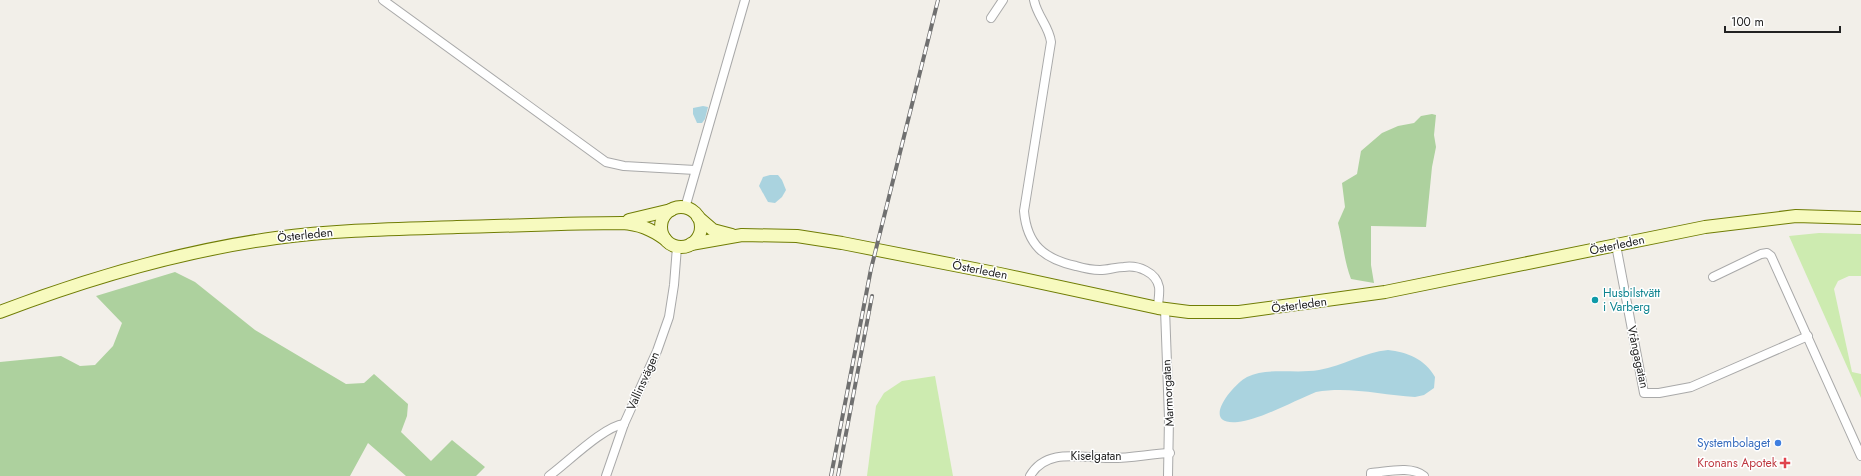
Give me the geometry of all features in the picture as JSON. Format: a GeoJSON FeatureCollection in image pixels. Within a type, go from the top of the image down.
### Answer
{"type":"FeatureCollection","features":[{"type":"Feature","properties":{"kind":"main road","name":"Österleden"},"geometry":{"type":"LineString","coordinates":[[620,223],[672,209],[685,208],[692,211],[707,226],[716,231],[737,236]]}},
{"type":"Feature","properties":{"kind":"main road"},"geometry":{"type":"LineString","coordinates":[[665,239],[661,230],[662,220],[672,209]]}},
{"type":"Feature","properties":{"kind":"main road","name":"Österleden"},"geometry":{"type":"LineString","coordinates":[[0,312],[53,292],[113,273],[215,248],[276,238],[338,231],[620,223],[635,224],[653,230],[677,247],[737,236],[797,236],[842,243],[1064,287],[1161,309],[1213,312],[1270,309],[1385,292],[1738,222],[1796,216],[1861,218]]}},
{"type":"Feature","properties":{"kind":"main road"},"geometry":{"type":"LineString","coordinates":[[691,244],[699,234],[700,225],[698,217]]}},
{"type":"Feature","properties":{"kind":"street"},"geometry":{"type":"LineString","coordinates":[[383,0],[606,162],[624,166],[695,170]]}},
{"type":"Feature","properties":{"kind":"street"},"geometry":{"type":"LineString","coordinates":[[685,208],[746,0]]}},
{"type":"Feature","properties":{"kind":"street"},"geometry":{"type":"LineString","coordinates":[[991,18],[1003,0]]}},
{"type":"Feature","properties":{"kind":"street","name":"Marmorgatan"},"geometry":{"type":"LineString","coordinates":[[1034,0],[1038,14],[1050,34],[1051,42],[1024,211],[1028,233],[1038,248],[1045,255],[1062,263],[1099,270],[1125,267],[1139,268],[1149,273],[1159,286],[1170,453],[1168,476]]}},
{"type":"Feature","properties":{"kind":"street","name":"Vrångagatan"},"geometry":{"type":"LineString","coordinates":[[1616,245],[1644,393],[1659,393],[1691,387],[1808,336]]}},
{"type":"Feature","properties":{"kind":"street","name":"Vallinsvägen"},"geometry":{"type":"LineString","coordinates":[[550,476],[603,432],[617,424],[624,424],[657,351],[669,317],[674,285],[677,247]]}},
{"type":"Feature","properties":{"kind":"street"},"geometry":{"type":"LineString","coordinates":[[1713,277],[1761,254],[1769,254],[1773,258],[1861,456]]}},
{"type":"Feature","properties":{"kind":"street"},"geometry":{"type":"LineString","coordinates":[[606,476],[624,424]]}},
{"type":"Feature","properties":{"kind":"street","name":"Kiselgatan"},"geometry":{"type":"LineString","coordinates":[[1030,476],[1036,467],[1044,461],[1055,457],[1069,456],[1113,458],[1170,453]]}},
{"type":"Feature","properties":{"kind":"street"},"geometry":{"type":"LineString","coordinates":[[1371,476],[1370,473],[1407,470],[1420,472],[1424,476]]}},
{"type":"Feature","properties":{"kind":"green space"},"geometry":{"type":"Polygon","coordinates":[[[1432,114],[1436,115],[1434,135],[1436,147],[1432,167],[1426,227],[1371,226],[1371,265],[1374,283],[1351,279],[1338,223],[1345,207],[1342,183],[1357,174],[1361,151],[1382,133],[1398,126],[1414,123],[1421,116],[1432,114]]]}},
{"type":"Feature","properties":{"kind":"green space"},"geometry":{"type":"Polygon","coordinates":[[[1819,233],[1861,234],[1861,276],[1849,276],[1838,281],[1834,289],[1852,372],[1861,374],[1861,398],[1789,236],[1819,233]]]}},
{"type":"Feature","properties":{"kind":"green space"},"geometry":{"type":"Polygon","coordinates":[[[175,272],[195,282],[255,330],[346,384],[364,383],[374,374],[408,404],[407,416],[401,432],[431,461],[452,440],[485,467],[476,476],[406,476],[368,443],[350,476],[0,476],[0,362],[61,356],[80,366],[95,365],[113,346],[122,323],[96,296],[175,272]]]}},
{"type":"Feature","properties":{"kind":"green space"},"geometry":{"type":"Polygon","coordinates":[[[935,376],[953,476],[867,476],[876,406],[884,393],[902,381],[935,376]]]}},
{"type":"Feature","properties":{"kind":"water"},"geometry":{"type":"Polygon","coordinates":[[[703,106],[708,107],[705,119],[702,123],[697,123],[693,114],[693,108],[703,106]]]}},
{"type":"Feature","properties":{"kind":"water"},"geometry":{"type":"Polygon","coordinates":[[[778,175],[786,190],[782,197],[775,203],[768,202],[759,186],[763,177],[778,175]]]}},
{"type":"Feature","properties":{"kind":"water"},"geometry":{"type":"Polygon","coordinates":[[[1388,350],[1409,355],[1426,365],[1435,377],[1434,388],[1424,395],[1415,397],[1353,390],[1328,390],[1316,392],[1246,421],[1227,422],[1221,418],[1220,412],[1222,404],[1227,396],[1241,381],[1247,377],[1263,372],[1273,371],[1319,370],[1370,353],[1388,350]]]}},
{"type":"Feature","properties":{"kind":"railway"},"geometry":{"type":"LineString","coordinates":[[831,476],[871,269],[938,0]]}},
{"type":"Feature","properties":{"kind":"railway"},"geometry":{"type":"LineString","coordinates":[[838,476],[872,296]]}},
{"type":"Feature","properties":{"kind":"place","name":"Husbilstvätt i Varberg"},"geometry":{"type":"Point","coordinates":[1595,300]}},
{"type":"Feature","properties":{"kind":"place","name":"Systembolaget"},"geometry":{"type":"Point","coordinates":[1778,443]}},
{"type":"Feature","properties":{"kind":"place","name":"Kronans Apotek"},"geometry":{"type":"Point","coordinates":[1785,463]}}]}
